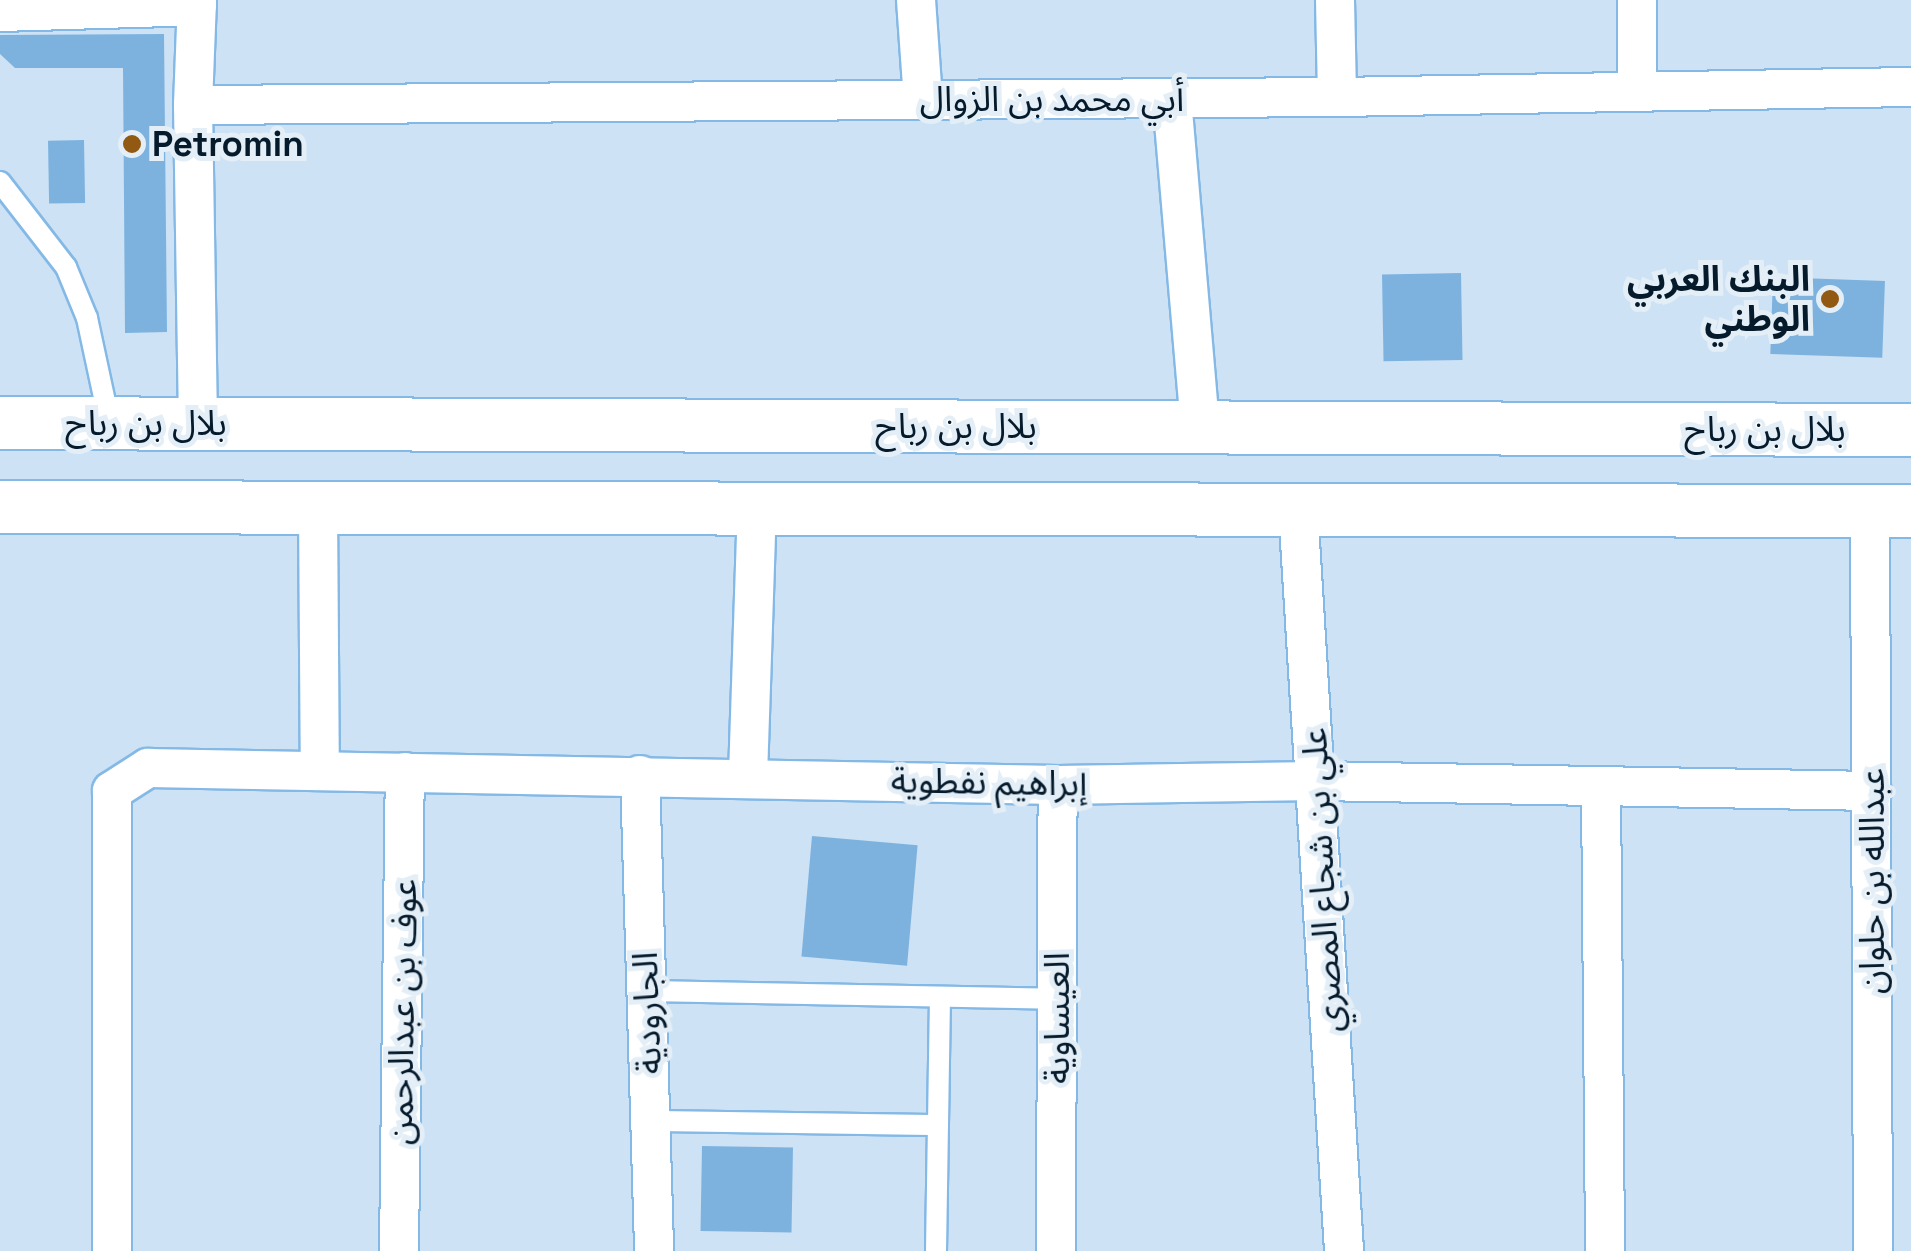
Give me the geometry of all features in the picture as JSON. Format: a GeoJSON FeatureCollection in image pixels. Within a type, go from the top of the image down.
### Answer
{"type":"FeatureCollection","features":[{"type":"Feature","properties":{"kind":"main road"},"geometry":{"type":"LineString","coordinates":[[0,395],[57,423]]}},
{"type":"Feature","properties":{"kind":"main road","name":"بلال بن رباح"},"geometry":{"type":"LineString","coordinates":[[0,423],[1911,430]]}},
{"type":"Feature","properties":{"kind":"main road"},"geometry":{"type":"LineString","coordinates":[[4,510],[1891,510]]}},
{"type":"Feature","properties":{"kind":"street"},"geometry":{"type":"LineString","coordinates":[[916,0],[923,100]]}},
{"type":"Feature","properties":{"kind":"street"},"geometry":{"type":"LineString","coordinates":[[1336,0],[1338,98]]}},
{"type":"Feature","properties":{"kind":"street"},"geometry":{"type":"LineString","coordinates":[[1636,92],[1637,0]]}},
{"type":"Feature","properties":{"kind":"street"},"geometry":{"type":"LineString","coordinates":[[0,12],[197,3],[193,105],[198,424]]}},
{"type":"Feature","properties":{"kind":"street","name":"أبي محمد بن الزوال"},"geometry":{"type":"LineString","coordinates":[[193,105],[1338,98],[1911,88]]}},
{"type":"Feature","properties":{"kind":"street"},"geometry":{"type":"LineString","coordinates":[[1172,99],[1200,427]]}},
{"type":"Feature","properties":{"kind":"street"},"geometry":{"type":"LineString","coordinates":[[318,508],[320,770]]}},
{"type":"Feature","properties":{"kind":"street"},"geometry":{"type":"LineString","coordinates":[[748,776],[757,508]]}},
{"type":"Feature","properties":{"kind":"street","name":"علي بن شجاع المصري"},"geometry":{"type":"LineString","coordinates":[[1298,509],[1344,1251]]}},
{"type":"Feature","properties":{"kind":"street","name":"عبدالله بن حلوان"},"geometry":{"type":"LineString","coordinates":[[1873,1251],[1872,791],[1891,510]]}},
{"type":"Feature","properties":{"kind":"street","name":"إبراهيم نفطوية"},"geometry":{"type":"LineString","coordinates":[[112,1251],[112,791],[148,768],[748,776],[1058,785],[1316,780],[1872,791]]}},
{"type":"Feature","properties":{"kind":"street","name":"عوف بن عبدالرحمن"},"geometry":{"type":"LineString","coordinates":[[399,1251],[404,772]]}},
{"type":"Feature","properties":{"kind":"street","name":"الجارودية"},"geometry":{"type":"LineString","coordinates":[[640,775],[654,1251]]}},
{"type":"Feature","properties":{"kind":"street","name":"العيساوية"},"geometry":{"type":"LineString","coordinates":[[1056,1251],[1058,785]]}},
{"type":"Feature","properties":{"kind":"street"},"geometry":{"type":"LineString","coordinates":[[1602,787],[1604,1251]]}},
{"type":"Feature","properties":{"kind":"lane"},"geometry":{"type":"LineString","coordinates":[[0,182],[66,267],[87,318],[110,423]]}},
{"type":"Feature","properties":{"kind":"lane"},"geometry":{"type":"LineString","coordinates":[[646,992],[1057,1000]]}},
{"type":"Feature","properties":{"kind":"lane"},"geometry":{"type":"LineString","coordinates":[[936,1251],[940,998]]}},
{"type":"Feature","properties":{"kind":"lane"},"geometry":{"type":"LineString","coordinates":[[650,1121],[938,1125]]}},
{"type":"Feature","properties":{"kind":"building"},"geometry":{"type":"Polygon","coordinates":[[[164,34],[167,332],[125,333],[123,68],[15,68],[0,54],[0,35],[164,34]]]}},
{"type":"Feature","properties":{"kind":"building"},"geometry":{"type":"Polygon","coordinates":[[[84,140],[85,203],[49,204],[48,141],[84,140]]]}},
{"type":"Feature","properties":{"kind":"building"},"geometry":{"type":"Polygon","coordinates":[[[1461,273],[1463,360],[1384,361],[1382,274],[1461,273]]]}},
{"type":"Feature","properties":{"kind":"building"},"geometry":{"type":"Polygon","coordinates":[[[1773,277],[1885,281],[1882,358],[1770,354],[1773,277]]]}},
{"type":"Feature","properties":{"kind":"building"},"geometry":{"type":"Polygon","coordinates":[[[812,836],[918,845],[907,966],[801,957],[812,836]]]}},
{"type":"Feature","properties":{"kind":"building"},"geometry":{"type":"Polygon","coordinates":[[[702,1146],[793,1148],[792,1233],[701,1231],[702,1146]]]}},
{"type":"Feature","properties":{"kind":"place","name":"Petromin"},"geometry":{"type":"Point","coordinates":[132,144]}},
{"type":"Feature","properties":{"kind":"place","name":"البنك العربي الوطني"},"geometry":{"type":"Point","coordinates":[1830,299]}}]}
